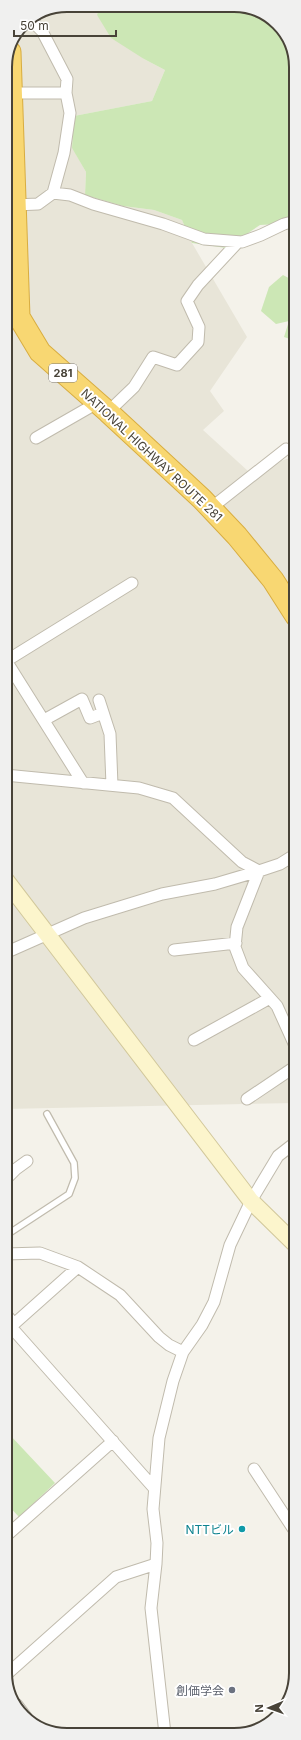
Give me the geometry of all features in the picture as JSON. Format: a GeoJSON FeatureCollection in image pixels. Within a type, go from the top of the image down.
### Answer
{"type":"FeatureCollection","features":[{"type":"Feature","properties":{"kind":"highway","name":"NATIONAL HIGHWAY ROUTE 281"},"geometry":{"type":"LineString","coordinates":[[12,136],[15,205],[12,321],[40,352],[211,508],[237,536],[272,580],[289,606]]}},
{"type":"Feature","properties":{"kind":"street"},"geometry":{"type":"LineString","coordinates":[[15,205],[38,204],[53,193],[64,153],[70,113],[66,93],[67,79],[42,31],[34,23]]}},
{"type":"Feature","properties":{"kind":"street"},"geometry":{"type":"LineString","coordinates":[[12,93],[66,93]]}},
{"type":"Feature","properties":{"kind":"street"},"geometry":{"type":"LineString","coordinates":[[53,193],[70,194],[93,204],[163,224],[204,239],[238,242],[261,235],[289,223]]}},
{"type":"Feature","properties":{"kind":"street"},"geometry":{"type":"LineString","coordinates":[[36,438],[102,407],[134,387],[153,358],[177,365],[198,342],[199,327],[187,301],[198,285],[238,242]]}},
{"type":"Feature","properties":{"kind":"street"},"geometry":{"type":"LineString","coordinates":[[211,508],[286,449]]}},
{"type":"Feature","properties":{"kind":"street"},"geometry":{"type":"LineString","coordinates":[[12,656],[132,583]]}},
{"type":"Feature","properties":{"kind":"street"},"geometry":{"type":"LineString","coordinates":[[12,669],[83,783]]}},
{"type":"Feature","properties":{"kind":"street"},"geometry":{"type":"LineString","coordinates":[[44,720],[82,700],[90,718],[103,713]]}},
{"type":"Feature","properties":{"kind":"street"},"geometry":{"type":"LineString","coordinates":[[99,700],[110,734],[112,785]]}},
{"type":"Feature","properties":{"kind":"street"},"geometry":{"type":"LineString","coordinates":[[12,776],[139,788],[173,798],[242,862],[259,871]]}},
{"type":"Feature","properties":{"kind":"street"},"geometry":{"type":"LineString","coordinates":[[12,950],[84,918],[162,894],[215,884],[280,864],[289,858]]}},
{"type":"Feature","properties":{"kind":"street"},"geometry":{"type":"LineString","coordinates":[[259,871],[237,928],[235,947],[243,968],[277,1006],[289,1033]]}},
{"type":"Feature","properties":{"kind":"street"},"geometry":{"type":"LineString","coordinates":[[12,888],[251,1201],[289,1238]]}},
{"type":"Feature","properties":{"kind":"street"},"geometry":{"type":"LineString","coordinates":[[174,950],[236,943]]}},
{"type":"Feature","properties":{"kind":"street"},"geometry":{"type":"LineString","coordinates":[[194,1040],[270,998]]}},
{"type":"Feature","properties":{"kind":"street"},"geometry":{"type":"LineString","coordinates":[[247,1099],[289,1071]]}},
{"type":"Feature","properties":{"kind":"street"},"geometry":{"type":"LineString","coordinates":[[164,1728],[151,1608],[157,1543],[153,1509],[159,1438],[173,1381],[183,1352],[202,1325],[214,1302],[230,1246],[251,1201],[278,1156],[289,1147]]}},
{"type":"Feature","properties":{"kind":"street"},"geometry":{"type":"LineString","coordinates":[[12,1173],[27,1161]]}},
{"type":"Feature","properties":{"kind":"street"},"geometry":{"type":"LineString","coordinates":[[12,1254],[40,1253],[78,1267],[120,1295],[159,1337],[169,1345],[183,1352]]}},
{"type":"Feature","properties":{"kind":"street"},"geometry":{"type":"LineString","coordinates":[[12,1326],[78,1267]]}},
{"type":"Feature","properties":{"kind":"street"},"geometry":{"type":"LineString","coordinates":[[12,1330],[154,1488]]}},
{"type":"Feature","properties":{"kind":"street"},"geometry":{"type":"LineString","coordinates":[[12,1532],[113,1442]]}},
{"type":"Feature","properties":{"kind":"street"},"geometry":{"type":"LineString","coordinates":[[254,1469],[289,1522]]}},
{"type":"Feature","properties":{"kind":"street"},"geometry":{"type":"LineString","coordinates":[[12,1670],[116,1577],[156,1564]]}},
{"type":"Feature","properties":{"kind":"lane"},"geometry":{"type":"LineString","coordinates":[[12,1231],[69,1194],[75,1178],[74,1163],[47,1114]]}},
{"type":"Feature","properties":{"kind":"shaded area"},"geometry":{"type":"Polygon","coordinates":[[[98,12],[97,15],[144,59],[165,70],[152,101],[74,116],[72,147],[86,172],[85,194],[123,206],[154,210],[182,220],[192,243],[247,337],[210,391],[224,411],[203,430],[248,471],[289,458],[289,1103],[12,1109],[12,64],[16,46],[28,28],[46,16],[57,13],[98,12]]]}},
{"type":"Feature","properties":{"kind":"green space"},"geometry":{"type":"Polygon","coordinates":[[[98,12],[234,12],[244,13],[261,19],[273,28],[283,43],[289,60],[289,223],[260,225],[226,248],[192,243],[182,220],[154,210],[123,206],[85,195],[86,172],[72,148],[74,116],[152,101],[165,70],[144,59],[111,38],[97,15],[98,12]]]}},
{"type":"Feature","properties":{"kind":"green space"},"geometry":{"type":"Polygon","coordinates":[[[283,275],[289,278],[289,321],[276,324],[261,311],[269,287],[283,275]]]}},
{"type":"Feature","properties":{"kind":"green space"},"geometry":{"type":"Polygon","coordinates":[[[289,321],[289,339],[284,337],[289,321]]]}},
{"type":"Feature","properties":{"kind":"green space"},"geometry":{"type":"Polygon","coordinates":[[[12,1437],[55,1483],[19,1517],[12,1510],[12,1437]]]}},
{"type":"Feature","properties":{"kind":"place","name":"NTTビル"},"geometry":{"type":"Point","coordinates":[242,1529]}},
{"type":"Feature","properties":{"kind":"place","name":"創価学会"},"geometry":{"type":"Point","coordinates":[232,1690]}}]}
